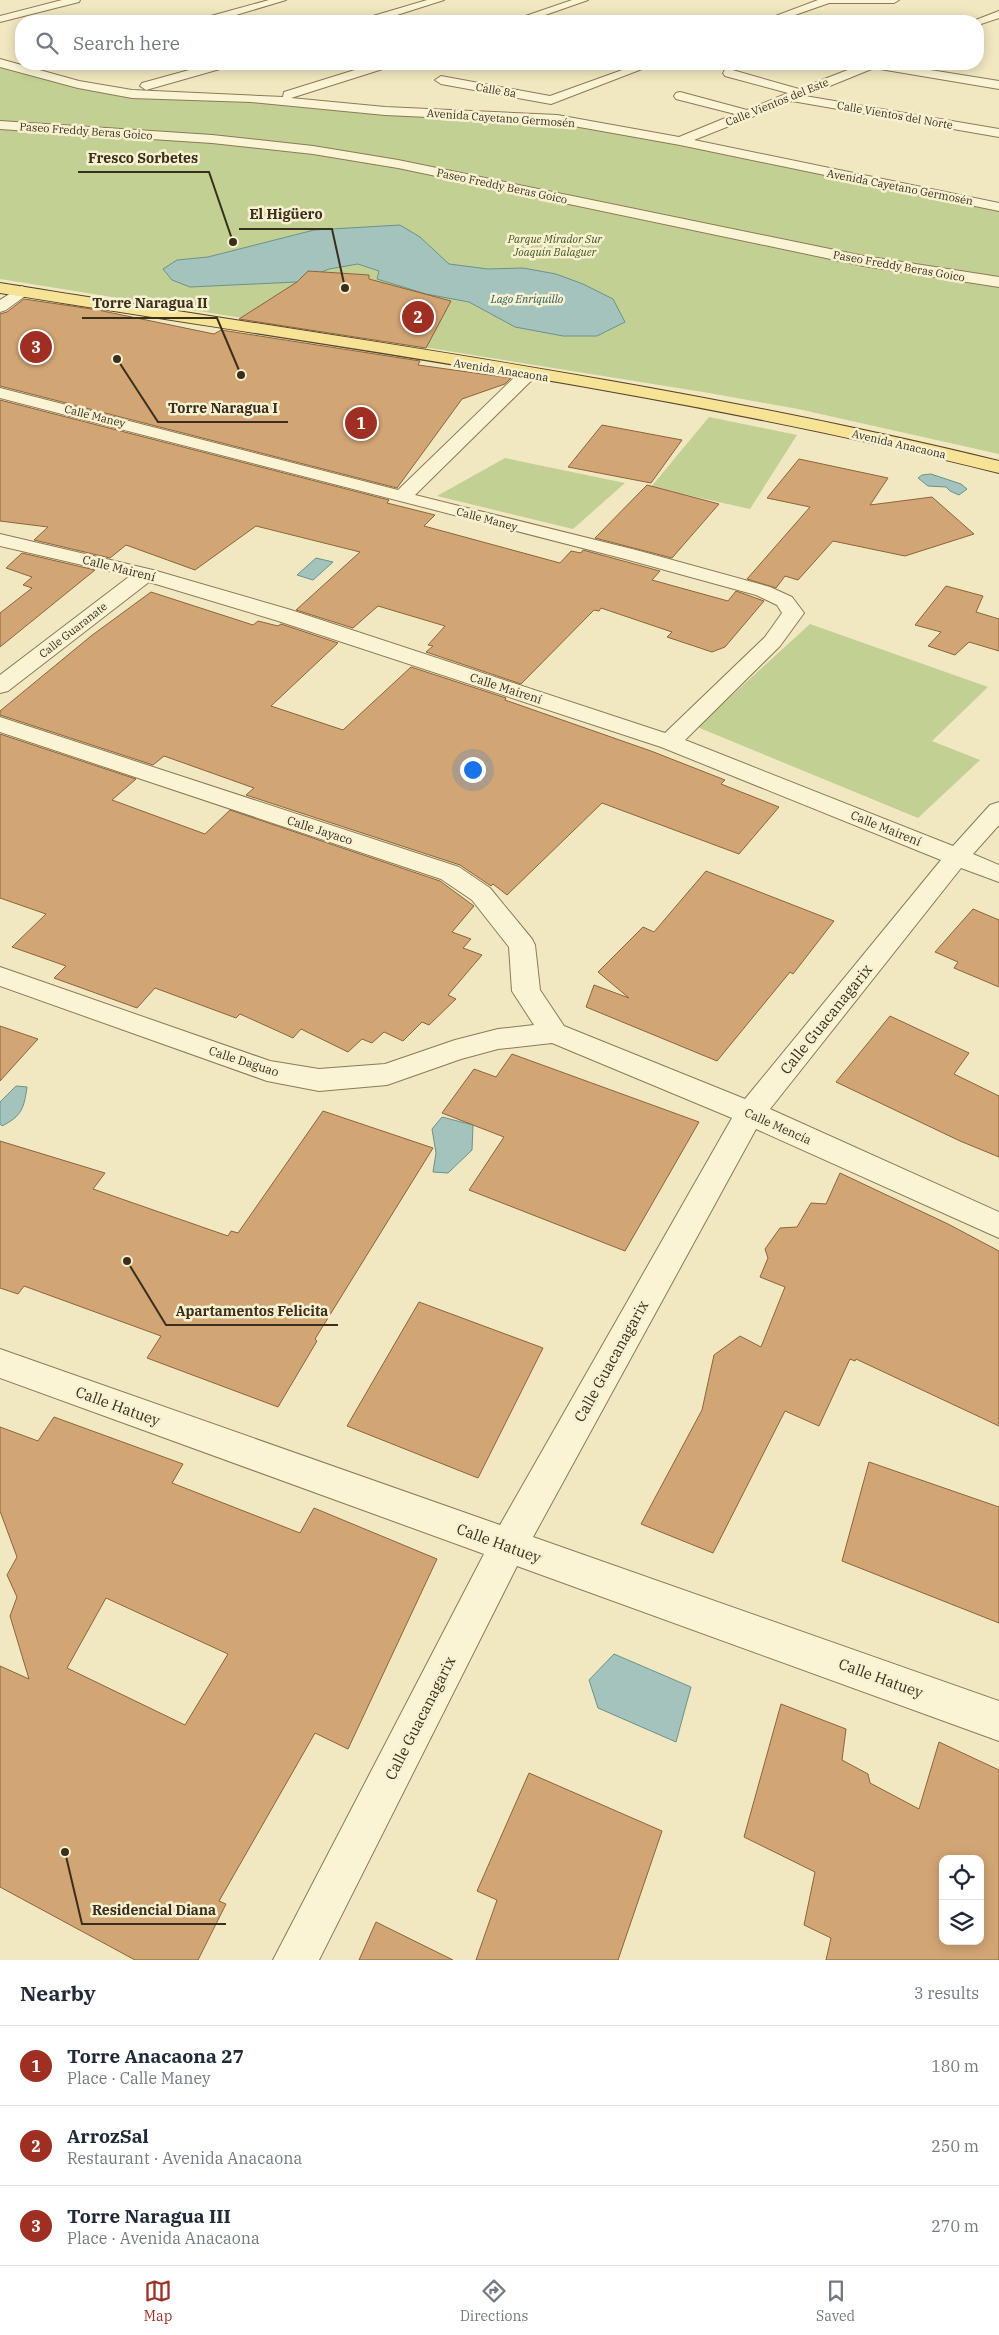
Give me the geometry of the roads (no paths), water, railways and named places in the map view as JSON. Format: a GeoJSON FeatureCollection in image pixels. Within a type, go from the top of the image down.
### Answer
{"type":"FeatureCollection","features":[{"type":"Feature","properties":{"kind":"main road","name":"Avenida Anacaona"},"geometry":{"type":"LineString","coordinates":[[0,288],[652,393],[918,447],[999,467]]}},
{"type":"Feature","properties":{"kind":"street"},"geometry":{"type":"LineString","coordinates":[[16,15],[75,0]]}},
{"type":"Feature","properties":{"kind":"street"},"geometry":{"type":"LineString","coordinates":[[226,15],[281,0]]}},
{"type":"Feature","properties":{"kind":"street"},"geometry":{"type":"LineString","coordinates":[[388,15],[439,0]]}},
{"type":"Feature","properties":{"kind":"street"},"geometry":{"type":"LineString","coordinates":[[536,15],[583,0]]}},
{"type":"Feature","properties":{"kind":"street"},"geometry":{"type":"LineString","coordinates":[[814,0],[894,0]]}},
{"type":"Feature","properties":{"kind":"street"},"geometry":{"type":"LineString","coordinates":[[785,15],[828,0]]}},
{"type":"Feature","properties":{"kind":"street"},"geometry":{"type":"LineString","coordinates":[[984,20],[999,14]]}},
{"type":"Feature","properties":{"kind":"street"},"geometry":{"type":"LineString","coordinates":[[0,19],[15,15]]}},
{"type":"Feature","properties":{"kind":"street"},"geometry":{"type":"LineString","coordinates":[[0,55],[15,59]]}},
{"type":"Feature","properties":{"kind":"street","name":"Avenida Cayetano Germosén"},"geometry":{"type":"LineString","coordinates":[[0,63],[15,67]]}},
{"type":"Feature","properties":{"kind":"street","name":"Avenida Cayetano Germosén"},"geometry":{"type":"LineString","coordinates":[[26,70],[78,84],[126,93],[252,98],[386,111],[556,119],[680,141],[999,207]]}},
{"type":"Feature","properties":{"kind":"street","name":"Avenida Cayetano Germosén"},"geometry":{"type":"LineString","coordinates":[[57,70],[110,83],[142,88],[288,95],[379,105],[556,112],[693,136],[999,198]]}},
{"type":"Feature","properties":{"kind":"street"},"geometry":{"type":"LineString","coordinates":[[126,93],[203,70]]}},
{"type":"Feature","properties":{"kind":"street"},"geometry":{"type":"LineString","coordinates":[[288,95],[366,70]]}},
{"type":"Feature","properties":{"kind":"street"},"geometry":{"type":"LineString","coordinates":[[624,70],[631,70]]}},
{"type":"Feature","properties":{"kind":"street"},"geometry":{"type":"LineString","coordinates":[[838,70],[849,73]]}},
{"type":"Feature","properties":{"kind":"street","name":"Calle Vientos del Este"},"geometry":{"type":"LineString","coordinates":[[680,141],[857,70]]}},
{"type":"Feature","properties":{"kind":"street"},"geometry":{"type":"LineString","coordinates":[[909,70],[999,85]]}},
{"type":"Feature","properties":{"kind":"street","name":"Calle 8a"},"geometry":{"type":"LineString","coordinates":[[441,80],[551,100],[628,71]]}},
{"type":"Feature","properties":{"kind":"street","name":"Calle Vientos del Norte"},"geometry":{"type":"LineString","coordinates":[[728,73],[795,95],[999,133]]}},
{"type":"Feature","properties":{"kind":"street"},"geometry":{"type":"LineString","coordinates":[[680,96],[748,114]]}},
{"type":"Feature","properties":{"kind":"street","name":"Paseo Freddy Beras Goico"},"geometry":{"type":"LineString","coordinates":[[0,117],[270,136],[360,148],[833,246],[999,271]]}},
{"type":"Feature","properties":{"kind":"street","name":"Paseo Freddy Beras Goico"},"geometry":{"type":"LineString","coordinates":[[0,125],[63,131],[212,139],[313,150],[398,164],[864,261],[999,282]]}},
{"type":"Feature","properties":{"kind":"street"},"geometry":{"type":"LineString","coordinates":[[0,307],[22,292]]}},
{"type":"Feature","properties":{"kind":"street"},"geometry":{"type":"LineString","coordinates":[[403,496],[528,374]]}},
{"type":"Feature","properties":{"kind":"street","name":"Calle Maney"},"geometry":{"type":"LineString","coordinates":[[0,392],[717,578],[763,591],[785,601],[793,613],[786,627],[770,646],[729,682],[669,742]]}},
{"type":"Feature","properties":{"kind":"street","name":"Calle Mairení"},"geometry":{"type":"LineString","coordinates":[[0,540],[146,574],[283,615],[669,742],[999,874]]}},
{"type":"Feature","properties":{"kind":"street","name":"Calle Guaranate"},"geometry":{"type":"LineString","coordinates":[[0,686],[146,574]]}},
{"type":"Feature","properties":{"kind":"street","name":"Calle Jayaco"},"geometry":{"type":"LineString","coordinates":[[0,724],[450,873],[481,894],[522,945],[526,991],[554,1033]]}},
{"type":"Feature","properties":{"kind":"street","name":"Calle Guacanagarix"},"geometry":{"type":"LineString","coordinates":[[295,1960],[508,1546],[750,1113],[957,857],[999,810]]}},
{"type":"Feature","properties":{"kind":"street","name":"Calle Daguao"},"geometry":{"type":"LineString","coordinates":[[0,976],[267,1072],[319,1080],[387,1074],[455,1050],[498,1039],[554,1033]]}},
{"type":"Feature","properties":{"kind":"street","name":"Calle Mencía"},"geometry":{"type":"LineString","coordinates":[[554,1033],[750,1113],[999,1226]]}},
{"type":"Feature","properties":{"kind":"street","name":"Calle Hatuey"},"geometry":{"type":"LineString","coordinates":[[0,1363],[999,1721]]}},
{"type":"Feature","properties":{"kind":"water","name":"Lago Enriquillo"},"geometry":{"type":"Polygon","coordinates":[[[400,225],[420,237],[449,264],[488,269],[523,268],[556,274],[583,284],[613,299],[625,322],[597,336],[563,336],[515,327],[469,302],[426,294],[377,279],[379,271],[358,264],[329,269],[297,282],[190,287],[172,280],[163,269],[177,260],[208,257],[314,230],[400,225]]]}},
{"type":"Feature","properties":{"kind":"water"},"geometry":{"type":"Polygon","coordinates":[[[931,474],[961,484],[967,489],[959,495],[946,487],[928,486],[918,478],[922,475],[931,474]]]}},
{"type":"Feature","properties":{"kind":"water"},"geometry":{"type":"Polygon","coordinates":[[[316,558],[333,562],[313,580],[297,575],[316,558]]]}},
{"type":"Feature","properties":{"kind":"water"},"geometry":{"type":"Polygon","coordinates":[[[16,1086],[27,1087],[25,1101],[18,1115],[2,1126],[0,1124],[0,1102],[16,1086]]]}},
{"type":"Feature","properties":{"kind":"water"},"geometry":{"type":"Polygon","coordinates":[[[442,1117],[473,1125],[472,1150],[448,1173],[433,1172],[436,1153],[432,1129],[442,1117]]]}},
{"type":"Feature","properties":{"kind":"water"},"geometry":{"type":"Polygon","coordinates":[[[614,1654],[691,1687],[676,1742],[598,1708],[589,1680],[614,1654]]]}},
{"type":"Feature","properties":{"kind":"place","name":"Fresco Sorbetes"},"geometry":{"type":"Point","coordinates":[233,242]}},
{"type":"Feature","properties":{"kind":"place","name":"El Higüero"},"geometry":{"type":"Point","coordinates":[345,288]}},
{"type":"Feature","properties":{"kind":"place","name":"ArrozSal"},"geometry":{"type":"Point","coordinates":[418,317]}},
{"type":"Feature","properties":{"kind":"place","name":"Torre Naragua III"},"geometry":{"type":"Point","coordinates":[36,347]}},
{"type":"Feature","properties":{"kind":"place","name":"Torre Naragua I"},"geometry":{"type":"Point","coordinates":[117,359]}},
{"type":"Feature","properties":{"kind":"place","name":"Torre Naragua II"},"geometry":{"type":"Point","coordinates":[241,375]}},
{"type":"Feature","properties":{"kind":"place","name":"Torre Anacaona 27"},"geometry":{"type":"Point","coordinates":[361,423]}},
{"type":"Feature","properties":{"kind":"place","name":"Apartamentos Felicita"},"geometry":{"type":"Point","coordinates":[127,1261]}},
{"type":"Feature","properties":{"kind":"place","name":"Residencial Diana"},"geometry":{"type":"Point","coordinates":[65,1852]}},
{"type":"Feature","properties":{"kind":"park label","name":"Parque Mirador Sur Joaquín Balaguer"},"geometry":{"type":"Point","coordinates":[555,245]}}]}
